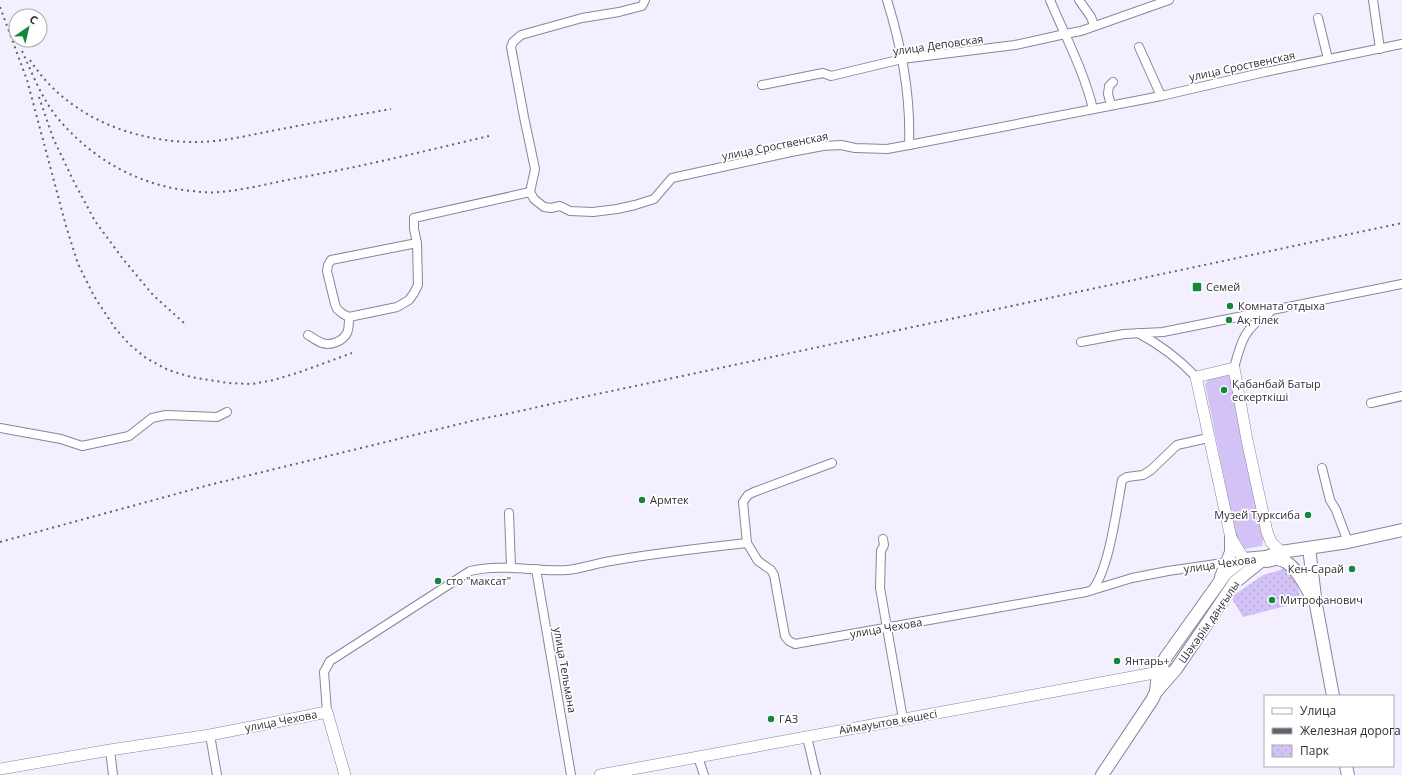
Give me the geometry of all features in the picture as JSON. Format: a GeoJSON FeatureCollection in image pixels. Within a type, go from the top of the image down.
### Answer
{"type":"FeatureCollection","features":[{"type":"Feature","properties":{"kind":"main road","name":"улица Чехова"},"geometry":{"type":"LineString","coordinates":[[1244,559],[1263,560],[1281,552],[1348,542],[1402,530]]}},
{"type":"Feature","properties":{"kind":"main road"},"geometry":{"type":"LineString","coordinates":[[1217,586],[1231,552],[1231,538]]}},
{"type":"Feature","properties":{"kind":"main road"},"geometry":{"type":"LineString","coordinates":[[1309,548],[1316,605],[1333,695]]}},
{"type":"Feature","properties":{"kind":"main road","name":"Шәкәрім даңғылы"},"geometry":{"type":"LineString","coordinates":[[1156,692],[1158,673],[1166,657],[1226,573],[1244,559]]}},
{"type":"Feature","properties":{"kind":"main road"},"geometry":{"type":"LineString","coordinates":[[1263,560],[1277,559],[1286,562],[1299,574],[1316,605]]}},
{"type":"Feature","properties":{"kind":"main road","name":"Шәкәрім даңғылы"},"geometry":{"type":"LineString","coordinates":[[1102,775],[1156,692],[1176,669],[1235,582],[1263,560]]}},
{"type":"Feature","properties":{"kind":"street"},"geometry":{"type":"LineString","coordinates":[[417,243],[331,260],[327,271],[337,309],[350,317],[397,307],[409,300],[418,284],[417,243],[414,218],[530,192],[535,169],[511,47],[513,42],[521,35],[582,18],[642,6],[645,0]]}},
{"type":"Feature","properties":{"kind":"street"},"geometry":{"type":"LineString","coordinates":[[887,0],[902,59],[909,102],[909,145]]}},
{"type":"Feature","properties":{"kind":"street"},"geometry":{"type":"LineString","coordinates":[[1050,0],[1079,69],[1093,109]]}},
{"type":"Feature","properties":{"kind":"street"},"geometry":{"type":"LineString","coordinates":[[1079,0],[1091,17],[1094,26]]}},
{"type":"Feature","properties":{"kind":"street","name":"улица Деповская"},"geometry":{"type":"LineString","coordinates":[[762,85],[823,72],[832,76],[902,59],[1015,45],[1081,31],[1169,0]]}},
{"type":"Feature","properties":{"kind":"street"},"geometry":{"type":"LineString","coordinates":[[1373,0],[1380,49]]}},
{"type":"Feature","properties":{"kind":"street"},"geometry":{"type":"LineString","coordinates":[[1318,18],[1328,59]]}},
{"type":"Feature","properties":{"kind":"street","name":"улица Сроственская"},"geometry":{"type":"LineString","coordinates":[[530,192],[534,199],[544,207],[551,208],[560,206],[570,211],[592,212],[617,209],[654,199],[672,178],[776,155],[823,146],[841,145],[855,148],[887,149],[1161,96],[1265,72],[1402,44]]}},
{"type":"Feature","properties":{"kind":"street"},"geometry":{"type":"LineString","coordinates":[[1139,47],[1161,96]]}},
{"type":"Feature","properties":{"kind":"street"},"geometry":{"type":"LineString","coordinates":[[1111,105],[1108,94],[1109,86],[1113,82]]}},
{"type":"Feature","properties":{"kind":"street"},"geometry":{"type":"LineString","coordinates":[[1081,342],[1137,333],[1163,332],[1402,284]]}},
{"type":"Feature","properties":{"kind":"street"},"geometry":{"type":"LineString","coordinates":[[1275,310],[1258,320],[1249,328],[1243,340],[1234,368],[1247,440],[1267,532],[1271,542],[1281,552]]}},
{"type":"Feature","properties":{"kind":"street"},"geometry":{"type":"LineString","coordinates":[[308,335],[322,343],[335,343],[348,332],[350,317]]}},
{"type":"Feature","properties":{"kind":"street"},"geometry":{"type":"LineString","coordinates":[[1137,333],[1169,353],[1196,376],[1208,438],[1231,538],[1244,559]]}},
{"type":"Feature","properties":{"kind":"street"},"geometry":{"type":"LineString","coordinates":[[1196,376],[1234,368]]}},
{"type":"Feature","properties":{"kind":"street"},"geometry":{"type":"LineString","coordinates":[[1371,402],[1402,396]]}},
{"type":"Feature","properties":{"kind":"street"},"geometry":{"type":"LineString","coordinates":[[0,428],[61,439],[82,446],[129,436],[152,418],[166,415],[217,417],[228,412]]}},
{"type":"Feature","properties":{"kind":"street"},"geometry":{"type":"LineString","coordinates":[[1092,590],[1097,585],[1106,558],[1114,528],[1122,480],[1127,477],[1143,475],[1151,470],[1177,445],[1208,438]]}},
{"type":"Feature","properties":{"kind":"street","name":"улица Чехова"},"geometry":{"type":"LineString","coordinates":[[832,463],[748,495],[743,502],[747,543],[758,561],[771,570],[774,574],[785,636],[789,641],[795,644],[1092,590],[1132,578],[1168,571],[1244,559]]}},
{"type":"Feature","properties":{"kind":"street"},"geometry":{"type":"LineString","coordinates":[[1322,468],[1330,500],[1336,510],[1348,542]]}},
{"type":"Feature","properties":{"kind":"street"},"geometry":{"type":"LineString","coordinates":[[509,512],[511,567]]}},
{"type":"Feature","properties":{"kind":"street"},"geometry":{"type":"LineString","coordinates":[[1263,560],[1267,532]]}},
{"type":"Feature","properties":{"kind":"street"},"geometry":{"type":"LineString","coordinates":[[883,539],[884,545],[881,551],[880,588],[903,719]]}},
{"type":"Feature","properties":{"kind":"street","name":"улица Чехова"},"geometry":{"type":"LineString","coordinates":[[7,770],[110,750],[210,735],[327,712],[324,672],[330,661],[470,571],[483,568],[511,567],[567,570],[611,561],[747,543]]}},
{"type":"Feature","properties":{"kind":"street","name":"улица Тельмана"},"geometry":{"type":"LineString","coordinates":[[536,569],[571,775]]}},
{"type":"Feature","properties":{"kind":"street","name":"Аймауытов көшесі"},"geometry":{"type":"LineString","coordinates":[[600,775],[1176,669]]}},
{"type":"Feature","properties":{"kind":"street"},"geometry":{"type":"LineString","coordinates":[[327,712],[345,775]]}},
{"type":"Feature","properties":{"kind":"street"},"geometry":{"type":"LineString","coordinates":[[210,735],[217,775]]}},
{"type":"Feature","properties":{"kind":"street"},"geometry":{"type":"LineString","coordinates":[[807,737],[816,775]]}},
{"type":"Feature","properties":{"kind":"street"},"geometry":{"type":"LineString","coordinates":[[110,750],[113,775]]}},
{"type":"Feature","properties":{"kind":"street"},"geometry":{"type":"LineString","coordinates":[[698,757],[704,775]]}},
{"type":"Feature","properties":{"kind":"green space"},"geometry":{"type":"Polygon","coordinates":[[[1227,375],[1234,381],[1264,536],[1262,546],[1244,549],[1237,542],[1205,384],[1211,377],[1227,375]]]}},
{"type":"Feature","properties":{"kind":"green space"},"geometry":{"type":"Polygon","coordinates":[[[1294,566],[1301,602],[1243,617],[1231,597],[1263,575],[1294,566]]]}},
{"type":"Feature","properties":{"kind":"railway"},"geometry":{"type":"LineString","coordinates":[[0,7],[27,80],[66,226],[78,264],[94,296],[115,328],[130,345],[146,358],[168,370],[191,377],[228,383],[252,384],[274,380],[300,372],[352,353]]}},
{"type":"Feature","properties":{"kind":"railway"},"geometry":{"type":"LineString","coordinates":[[22,51],[49,106],[74,136],[104,160],[120,169],[155,184],[173,188],[209,192],[238,190],[369,164],[489,136]]}},
{"type":"Feature","properties":{"kind":"railway"},"geometry":{"type":"LineString","coordinates":[[30,60],[45,80],[63,97],[83,111],[104,123],[127,132],[151,138],[200,142],[222,140],[391,109]]}},
{"type":"Feature","properties":{"kind":"railway"},"geometry":{"type":"LineString","coordinates":[[39,97],[53,138],[95,221],[123,259],[153,295],[184,323]]}},
{"type":"Feature","properties":{"kind":"railway"},"geometry":{"type":"LineString","coordinates":[[0,542],[209,485],[476,420],[1402,223]]}},
{"type":"Feature","properties":{"kind":"place","name":"Семей"},"geometry":{"type":"Point","coordinates":[1197,287]}},
{"type":"Feature","properties":{"kind":"place","name":"Комната отдыха"},"geometry":{"type":"Point","coordinates":[1230,306]}},
{"type":"Feature","properties":{"kind":"place","name":"Ақ тілек"},"geometry":{"type":"Point","coordinates":[1229,320]}},
{"type":"Feature","properties":{"kind":"place","name":"Қабанбай Батыр ескерткіші"},"geometry":{"type":"Point","coordinates":[1224,390]}},
{"type":"Feature","properties":{"kind":"place","name":"Армтек"},"geometry":{"type":"Point","coordinates":[642,500]}},
{"type":"Feature","properties":{"kind":"place","name":"Музей Турксиба"},"geometry":{"type":"Point","coordinates":[1308,515]}},
{"type":"Feature","properties":{"kind":"place","name":"Кен-Сарай"},"geometry":{"type":"Point","coordinates":[1352,569]}},
{"type":"Feature","properties":{"kind":"place","name":"сто \"максат\""},"geometry":{"type":"Point","coordinates":[438,581]}},
{"type":"Feature","properties":{"kind":"place","name":"Митрофанович"},"geometry":{"type":"Point","coordinates":[1272,600]}},
{"type":"Feature","properties":{"kind":"place","name":"Янтарь+"},"geometry":{"type":"Point","coordinates":[1117,661]}},
{"type":"Feature","properties":{"kind":"place","name":"ГАЗ"},"geometry":{"type":"Point","coordinates":[771,719]}}]}
